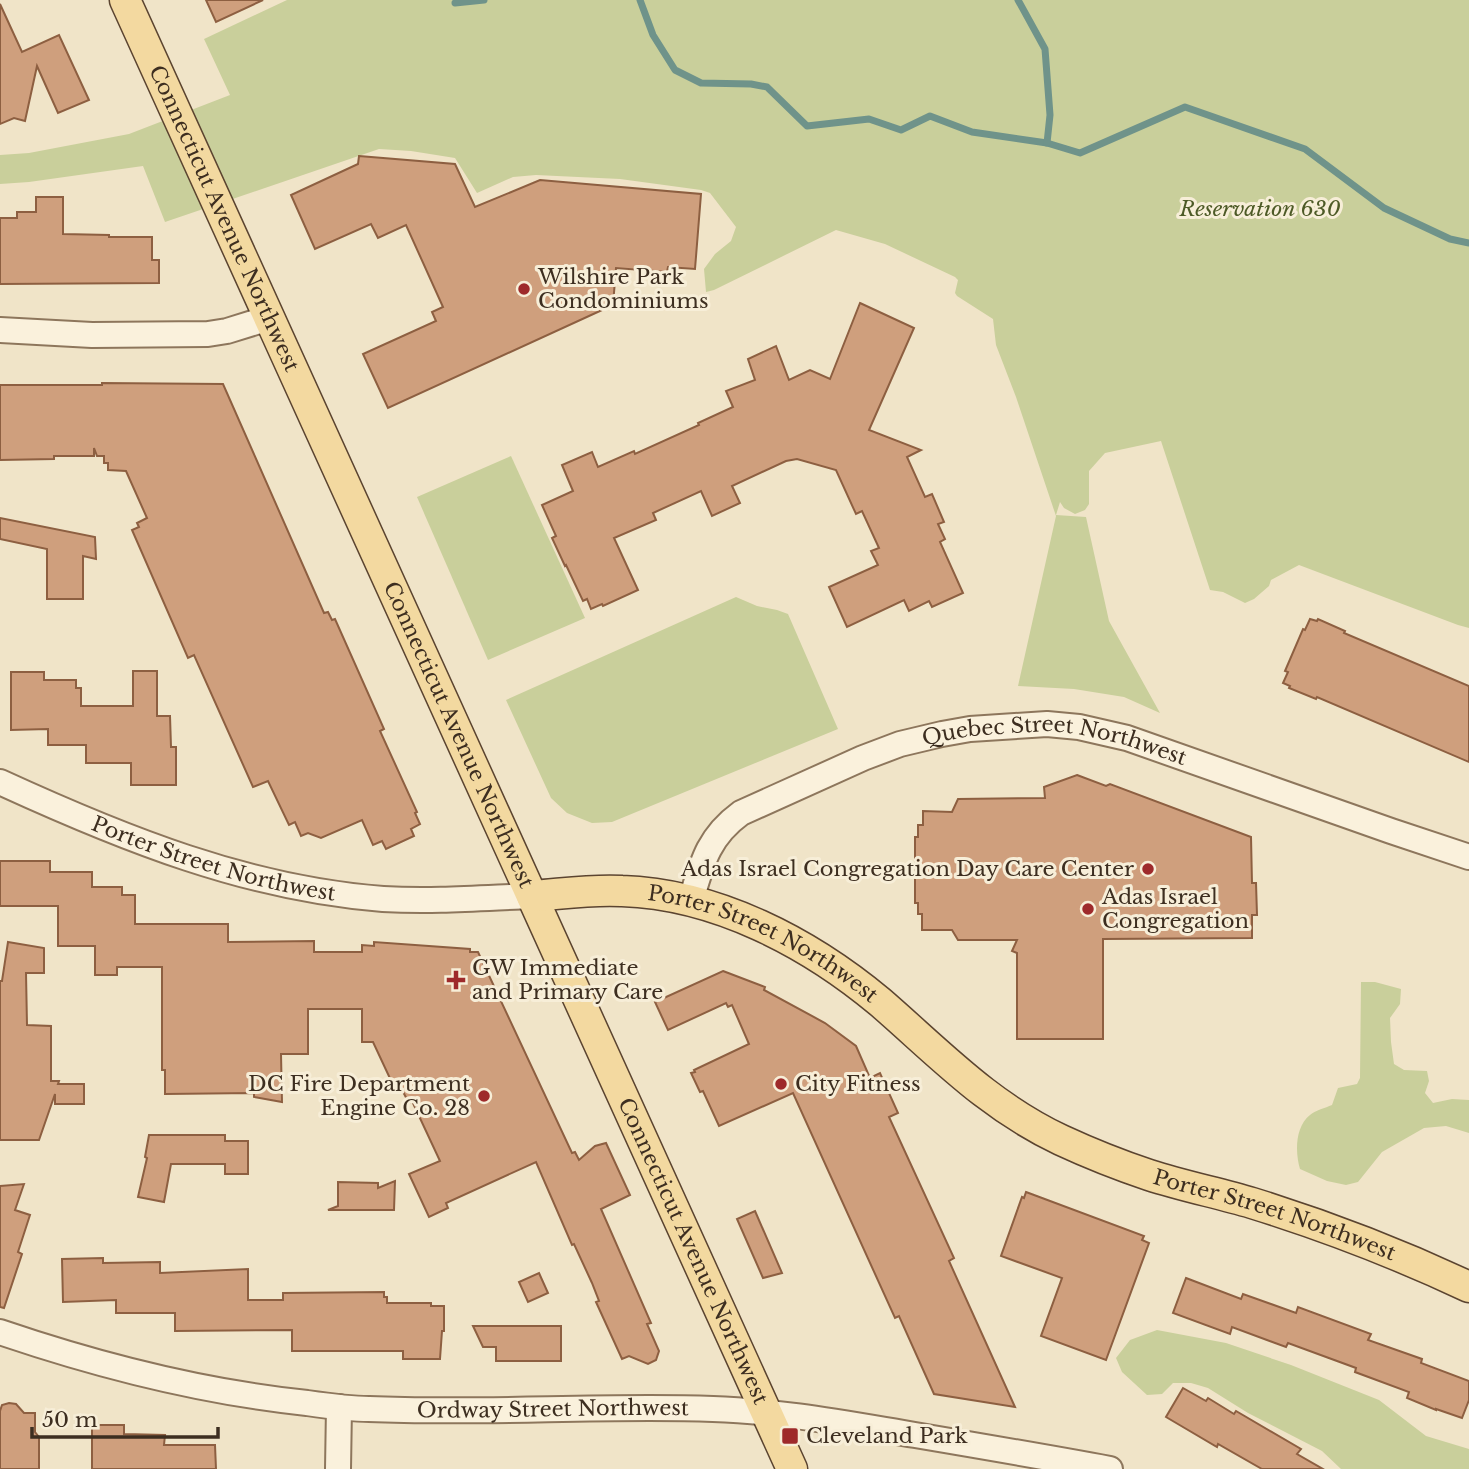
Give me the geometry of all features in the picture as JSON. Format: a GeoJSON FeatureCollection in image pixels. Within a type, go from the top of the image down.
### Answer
{"type":"FeatureCollection","features":[{"type":"Feature","properties":{"kind":"main road","name":"Connecticut Avenue Northwest"},"geometry":{"type":"LineString","coordinates":[[125,0],[792,1469]]}},
{"type":"Feature","properties":{"kind":"main road","name":"Porter Street Northwest"},"geometry":{"type":"LineString","coordinates":[[532,896],[590,891],[665,895],[691,900],[739,917],[812,954],[879,1002],[948,1065],[996,1103],[1058,1139],[1151,1175],[1252,1203],[1342,1234],[1469,1287]]}},
{"type":"Feature","properties":{"kind":"street"},"geometry":{"type":"LineString","coordinates":[[0,330],[92,335],[208,334],[269,318]]}},
{"type":"Feature","properties":{"kind":"street","name":"Quebec Street Northwest"},"geometry":{"type":"LineString","coordinates":[[691,900],[709,846],[729,822],[741,813],[900,744],[961,731],[1031,724],[1079,727],[1127,738],[1469,857]]}},
{"type":"Feature","properties":{"kind":"street","name":"Porter Street Northwest"},"geometry":{"type":"LineString","coordinates":[[0,782],[73,815],[165,851],[233,872],[296,887],[383,899],[532,896]]}},
{"type":"Feature","properties":{"kind":"street","name":"Ordway Street Northwest"},"geometry":{"type":"LineString","coordinates":[[0,1332],[80,1357],[179,1382],[285,1401],[367,1409],[617,1408],[715,1409],[766,1413],[836,1422],[1110,1469]]}},
{"type":"Feature","properties":{"kind":"street"},"geometry":{"type":"LineString","coordinates":[[338,1469],[339,1407]]}},
{"type":"Feature","properties":{"kind":"green space","name":"Reservation 630"},"geometry":{"type":"Polygon","coordinates":[[[287,0],[1469,0],[1469,628],[1299,565],[1271,580],[1269,586],[1245,603],[1223,592],[1210,590],[1161,441],[1105,453],[1089,471],[1089,504],[1085,510],[1075,514],[1064,508],[1060,502],[1056,515],[1086,517],[1109,621],[1160,713],[1124,697],[1074,689],[1018,686],[1056,516],[996,345],[993,319],[957,296],[955,293],[958,280],[955,277],[885,244],[836,230],[706,292],[704,269],[715,254],[731,241],[736,227],[710,193],[620,179],[536,175],[513,177],[477,193],[455,158],[411,151],[379,149],[165,222],[143,166],[0,184],[0,155],[29,153],[129,134],[230,95],[204,39],[287,0]]]}},
{"type":"Feature","properties":{"kind":"green space"},"geometry":{"type":"Polygon","coordinates":[[[511,456],[585,618],[488,660],[417,497],[511,456]]]}},
{"type":"Feature","properties":{"kind":"green space"},"geometry":{"type":"Polygon","coordinates":[[[736,597],[788,614],[838,729],[612,822],[592,823],[567,813],[551,798],[506,700],[736,597]]]}},
{"type":"Feature","properties":{"kind":"green space"},"geometry":{"type":"Polygon","coordinates":[[[1361,982],[1375,982],[1401,989],[1400,1004],[1390,1018],[1394,1064],[1404,1070],[1427,1071],[1429,1081],[1425,1093],[1433,1103],[1452,1099],[1469,1100],[1469,1133],[1446,1126],[1424,1128],[1382,1152],[1358,1182],[1346,1185],[1327,1181],[1300,1169],[1298,1140],[1301,1126],[1310,1115],[1332,1105],[1338,1088],[1357,1084],[1360,1078],[1361,982]]]}},
{"type":"Feature","properties":{"kind":"green space"},"geometry":{"type":"Polygon","coordinates":[[[1157,1330],[1226,1343],[1379,1400],[1426,1436],[1469,1449],[1469,1469],[1341,1469],[1322,1451],[1248,1413],[1208,1388],[1191,1383],[1173,1383],[1162,1394],[1147,1395],[1122,1372],[1116,1358],[1130,1340],[1157,1330]]]}},
{"type":"Feature","properties":{"kind":"building"},"geometry":{"type":"Polygon","coordinates":[[[206,0],[263,0],[216,22],[206,0]]]}},
{"type":"Feature","properties":{"kind":"building"},"geometry":{"type":"Polygon","coordinates":[[[0,4],[22,52],[59,35],[89,100],[58,113],[37,66],[25,121],[14,118],[0,124],[0,4]]]}},
{"type":"Feature","properties":{"kind":"building","name":"Wilshire Park Condominiums"},"geometry":{"type":"Polygon","coordinates":[[[359,156],[455,164],[475,207],[540,180],[701,194],[695,269],[668,267],[667,272],[616,268],[613,305],[388,408],[363,354],[436,321],[432,312],[443,307],[406,225],[378,238],[371,224],[315,249],[291,195],[358,164],[359,156]]]}},
{"type":"Feature","properties":{"kind":"building"},"geometry":{"type":"Polygon","coordinates":[[[36,197],[63,197],[63,234],[152,237],[152,260],[159,260],[159,283],[0,284],[0,218],[17,218],[17,212],[36,212],[36,197]]]}},
{"type":"Feature","properties":{"kind":"building"},"geometry":{"type":"Polygon","coordinates":[[[860,303],[914,328],[869,430],[921,450],[907,457],[925,497],[932,494],[944,522],[938,524],[945,539],[940,542],[963,593],[932,607],[929,601],[909,611],[904,600],[847,627],[829,587],[878,565],[871,551],[879,548],[862,511],[856,514],[836,470],[797,459],[786,461],[732,486],[740,503],[712,516],[701,491],[653,513],[656,520],[614,538],[638,590],[591,609],[587,599],[583,601],[565,566],[552,538],[556,536],[542,505],[573,491],[562,465],[592,452],[598,467],[634,451],[635,454],[733,407],[726,391],[755,380],[748,359],[776,346],[789,380],[810,370],[830,379],[860,303]]]}},
{"type":"Feature","properties":{"kind":"building"},"geometry":{"type":"Polygon","coordinates":[[[223,384],[324,613],[328,612],[332,620],[335,619],[384,729],[380,731],[417,812],[415,813],[420,824],[411,829],[414,836],[386,849],[382,841],[373,845],[362,820],[321,838],[308,833],[301,836],[295,822],[289,825],[268,781],[253,787],[194,655],[188,658],[132,530],[139,527],[137,523],[147,518],[126,471],[108,470],[104,456],[97,456],[94,448],[94,456],[0,460],[0,385],[223,384]]]}},
{"type":"Feature","properties":{"kind":"building"},"geometry":{"type":"Polygon","coordinates":[[[0,518],[95,537],[96,559],[83,556],[83,599],[47,599],[47,549],[0,539],[0,518]]]}},
{"type":"Feature","properties":{"kind":"building"},"geometry":{"type":"Polygon","coordinates":[[[1310,619],[1318,619],[1345,631],[1344,633],[1469,686],[1469,762],[1317,697],[1316,699],[1289,688],[1290,686],[1283,683],[1288,672],[1285,671],[1310,619]]]}},
{"type":"Feature","properties":{"kind":"building"},"geometry":{"type":"Polygon","coordinates":[[[133,671],[157,671],[157,716],[170,716],[171,747],[176,747],[176,785],[131,785],[131,763],[86,763],[86,745],[48,745],[48,729],[11,730],[11,672],[44,672],[44,680],[76,680],[76,688],[81,688],[81,706],[133,706],[133,671]]]}},
{"type":"Feature","properties":{"kind":"building","name":"Adas Israel Congregation"},"geometry":{"type":"Polygon","coordinates":[[[1077,775],[1106,786],[1110,784],[1251,837],[1252,883],[1256,883],[1257,915],[1252,915],[1252,938],[1103,939],[1103,1039],[1017,1039],[1017,953],[1012,951],[1017,940],[958,940],[952,930],[922,930],[922,914],[918,914],[918,903],[915,903],[915,837],[918,837],[918,825],[923,825],[923,811],[952,812],[958,799],[1045,798],[1044,787],[1077,775]]]}},
{"type":"Feature","properties":{"kind":"building"},"geometry":{"type":"Polygon","coordinates":[[[0,861],[50,861],[50,872],[92,872],[92,887],[122,887],[122,895],[135,895],[135,924],[228,924],[228,942],[314,941],[314,952],[362,952],[362,945],[374,946],[374,942],[470,949],[470,952],[478,952],[572,1153],[575,1152],[579,1160],[595,1146],[606,1143],[630,1195],[601,1209],[651,1323],[647,1324],[659,1351],[656,1360],[648,1364],[629,1356],[622,1359],[596,1302],[599,1301],[592,1283],[574,1244],[572,1245],[536,1162],[446,1203],[448,1208],[429,1217],[409,1174],[440,1161],[412,1101],[409,1103],[402,1090],[398,1091],[394,1087],[373,1042],[362,1042],[362,1009],[308,1009],[308,1054],[281,1054],[282,1102],[254,1097],[254,1093],[165,1094],[165,1070],[162,1070],[162,967],[117,967],[117,975],[95,975],[95,946],[58,946],[58,906],[0,906],[0,861]]]}},
{"type":"Feature","properties":{"kind":"building"},"geometry":{"type":"Polygon","coordinates":[[[8,942],[44,948],[44,973],[26,973],[27,1025],[51,1026],[51,1081],[59,1081],[58,1084],[84,1084],[84,1104],[55,1104],[55,1094],[39,1140],[0,1140],[0,981],[8,942]]]}},
{"type":"Feature","properties":{"kind":"building"},"geometry":{"type":"Polygon","coordinates":[[[723,971],[765,987],[764,990],[825,1023],[856,1046],[870,1078],[880,1073],[898,1113],[889,1117],[954,1258],[949,1261],[1015,1407],[934,1394],[899,1316],[895,1318],[793,1093],[719,1126],[703,1091],[700,1092],[691,1073],[749,1044],[732,1005],[728,1007],[726,1003],[668,1030],[655,1002],[723,971]]]}},
{"type":"Feature","properties":{"kind":"building"},"geometry":{"type":"Polygon","coordinates":[[[149,1135],[225,1135],[225,1141],[248,1141],[248,1174],[225,1174],[225,1164],[171,1164],[164,1202],[138,1197],[149,1135]]]}},
{"type":"Feature","properties":{"kind":"building"},"geometry":{"type":"Polygon","coordinates":[[[395,1181],[394,1210],[328,1210],[338,1206],[338,1182],[378,1183],[378,1188],[395,1181]]]}},
{"type":"Feature","properties":{"kind":"building"},"geometry":{"type":"Polygon","coordinates":[[[24,1184],[15,1210],[30,1215],[18,1252],[22,1254],[4,1308],[0,1307],[0,1186],[24,1184]]]}},
{"type":"Feature","properties":{"kind":"building"},"geometry":{"type":"Polygon","coordinates":[[[1026,1192],[1144,1236],[1142,1240],[1149,1243],[1106,1360],[1041,1336],[1062,1278],[1001,1256],[1026,1192]]]}},
{"type":"Feature","properties":{"kind":"building"},"geometry":{"type":"Polygon","coordinates":[[[755,1211],[782,1273],[763,1278],[737,1219],[755,1211]]]}},
{"type":"Feature","properties":{"kind":"building"},"geometry":{"type":"Polygon","coordinates":[[[103,1258],[103,1263],[160,1262],[160,1273],[248,1269],[248,1300],[283,1300],[283,1293],[384,1292],[387,1303],[431,1303],[431,1306],[444,1306],[440,1359],[403,1359],[403,1351],[292,1351],[292,1330],[175,1331],[175,1313],[116,1313],[116,1300],[63,1302],[62,1259],[103,1258]]]}},
{"type":"Feature","properties":{"kind":"building"},"geometry":{"type":"Polygon","coordinates":[[[539,1273],[548,1293],[528,1302],[519,1282],[539,1273]]]}},
{"type":"Feature","properties":{"kind":"building"},"geometry":{"type":"Polygon","coordinates":[[[1186,1278],[1241,1299],[1243,1294],[1296,1313],[1298,1307],[1371,1334],[1368,1340],[1422,1359],[1421,1363],[1469,1381],[1469,1400],[1462,1418],[1407,1398],[1409,1392],[1355,1372],[1356,1368],[1288,1343],[1286,1347],[1232,1327],[1230,1334],[1173,1313],[1186,1278]]]}},
{"type":"Feature","properties":{"kind":"building"},"geometry":{"type":"Polygon","coordinates":[[[473,1326],[561,1326],[561,1361],[496,1361],[496,1347],[483,1347],[473,1326]]]}},
{"type":"Feature","properties":{"kind":"building"},"geometry":{"type":"Polygon","coordinates":[[[1183,1388],[1206,1401],[1208,1398],[1234,1414],[1236,1411],[1301,1449],[1297,1454],[1323,1469],[1262,1469],[1218,1444],[1217,1447],[1166,1417],[1183,1388]]]}},
{"type":"Feature","properties":{"kind":"building"},"geometry":{"type":"Polygon","coordinates":[[[16,1404],[24,1413],[35,1413],[35,1432],[39,1437],[39,1469],[0,1469],[0,1411],[2,1405],[16,1404]]]}},
{"type":"Feature","properties":{"kind":"building"},"geometry":{"type":"Polygon","coordinates":[[[92,1425],[124,1425],[124,1434],[165,1435],[164,1445],[215,1445],[216,1469],[92,1469],[92,1425]]]}},
{"type":"Feature","properties":{"kind":"waterway"},"geometry":{"type":"LineString","coordinates":[[455,3],[484,0]]}},
{"type":"Feature","properties":{"kind":"waterway"},"geometry":{"type":"LineString","coordinates":[[640,0],[653,35],[675,70],[701,83],[767,87],[807,126],[869,119],[901,130],[930,116],[972,132],[1047,143],[1080,153],[1185,107],[1305,149],[1384,208],[1450,239],[1469,243]]}},
{"type":"Feature","properties":{"kind":"waterway"},"geometry":{"type":"LineString","coordinates":[[1018,0],[1045,49],[1050,115],[1047,143]]}},
{"type":"Feature","properties":{"kind":"place","name":"Wilshire Park Condominiums"},"geometry":{"type":"Point","coordinates":[524,289]}},
{"type":"Feature","properties":{"kind":"place","name":"Adas Israel Congregation Day Care Center"},"geometry":{"type":"Point","coordinates":[1148,869]}},
{"type":"Feature","properties":{"kind":"place","name":"Adas Israel Congregation"},"geometry":{"type":"Point","coordinates":[1088,909]}},
{"type":"Feature","properties":{"kind":"place","name":"GW Immediate and Primary Care"},"geometry":{"type":"Point","coordinates":[456,980]}},
{"type":"Feature","properties":{"kind":"place","name":"City Fitness"},"geometry":{"type":"Point","coordinates":[781,1084]}},
{"type":"Feature","properties":{"kind":"place","name":"DC Fire Department Engine Co. 28"},"geometry":{"type":"Point","coordinates":[484,1096]}},
{"type":"Feature","properties":{"kind":"place","name":"Cleveland Park"},"geometry":{"type":"Point","coordinates":[790,1436]}}]}
